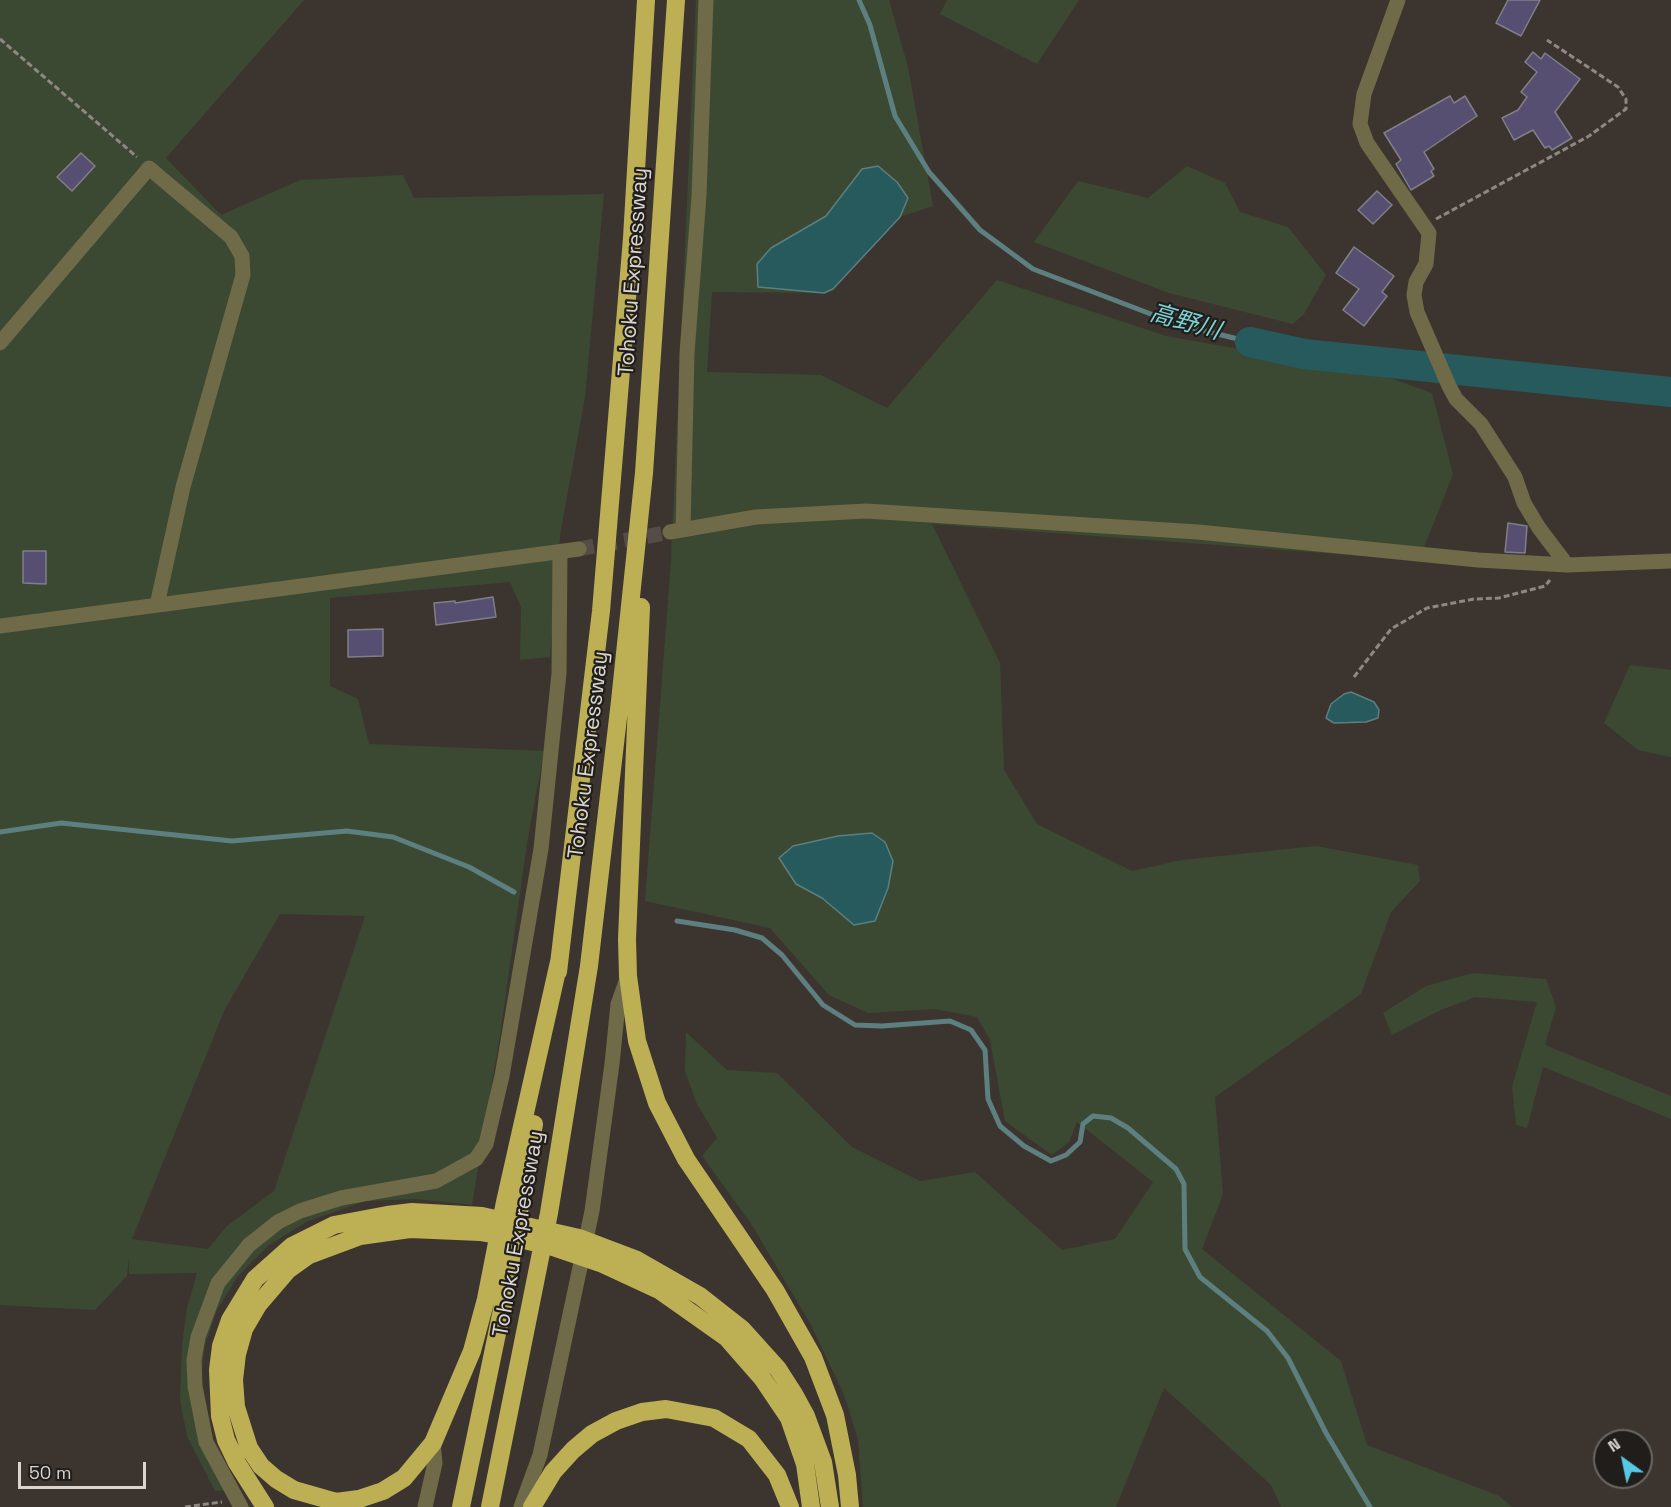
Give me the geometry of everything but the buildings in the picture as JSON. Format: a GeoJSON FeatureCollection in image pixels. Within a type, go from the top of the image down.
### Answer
{"type":"FeatureCollection","features":[{"type":"Feature","properties":{"kind":"highway","name":"Tohoku Expressway"},"geometry":{"type":"LineString","coordinates":[[461,1507],[522,1205],[559,962],[602,611],[632,238],[646,0]]}},
{"type":"Feature","properties":{"kind":"highway","name":"Tohoku Expressway"},"geometry":{"type":"LineString","coordinates":[[490,1507],[549,1213],[589,966],[644,473],[676,0]]}},
{"type":"Feature","properties":{"kind":"highway"},"geometry":{"type":"LineString","coordinates":[[644,473],[639,699],[628,887],[628,976],[637,1041],[657,1103],[665,1120],[714,1204],[798,1327],[826,1386],[843,1448],[850,1507]]}},
{"type":"Feature","properties":{"kind":"highway"},"geometry":{"type":"LineString","coordinates":[[481,1224],[442,1229],[382,1232],[332,1245],[309,1255],[271,1287],[244,1329],[237,1354],[235,1398],[242,1430],[261,1466],[276,1479],[294,1490],[336,1502],[359,1499],[383,1491],[404,1478],[433,1443],[472,1351],[486,1299],[505,1202],[559,962]]}},
{"type":"Feature","properties":{"kind":"highway"},"geometry":{"type":"LineString","coordinates":[[265,1507],[237,1463],[226,1440],[217,1394],[221,1346],[240,1299],[255,1279],[292,1246],[334,1225],[412,1212],[481,1224],[556,1232],[604,1256],[680,1303],[727,1338],[776,1396],[799,1441],[811,1489],[812,1507]]}},
{"type":"Feature","properties":{"kind":"highway"},"geometry":{"type":"LineString","coordinates":[[604,1256],[671,1277],[700,1296],[742,1329],[761,1349],[778,1369],[806,1416],[823,1462],[830,1507]]}},
{"type":"Feature","properties":{"kind":"highway"},"geometry":{"type":"LineString","coordinates":[[532,1507],[553,1472],[592,1434],[616,1420],[642,1412],[666,1409],[714,1418],[749,1439],[777,1475],[790,1507]]}},
{"type":"Feature","properties":{"kind":"street"},"geometry":{"type":"LineString","coordinates":[[706,0],[699,196],[676,531],[756,517],[866,511],[1198,532],[1478,560],[1567,565],[1671,561]]}},
{"type":"Feature","properties":{"kind":"street"},"geometry":{"type":"LineString","coordinates":[[1398,0],[1364,94],[1360,124],[1367,143],[1425,227],[1430,243],[1426,264],[1416,282],[1413,296],[1416,312],[1456,399],[1481,424],[1515,477],[1524,503],[1539,528],[1567,565]]}},
{"type":"Feature","properties":{"kind":"street"},"geometry":{"type":"LineString","coordinates":[[0,343],[149,168],[231,237],[242,256],[243,275],[183,487],[157,605]]}},
{"type":"Feature","properties":{"kind":"street"},"geometry":{"type":"LineString","coordinates":[[0,626],[579,549]]}},
{"type":"Feature","properties":{"kind":"street"},"geometry":{"type":"LineString","coordinates":[[238,1504],[206,1442],[195,1386],[194,1360],[198,1337],[218,1283],[249,1245],[278,1222],[300,1211],[340,1198],[436,1181],[476,1159],[486,1144],[502,1076],[541,849],[559,673],[560,552]]}},
{"type":"Feature","properties":{"kind":"street"},"geometry":{"type":"LineString","coordinates":[[521,1507],[540,1455],[592,1211],[618,1004],[628,976]]}},
{"type":"Feature","properties":{"kind":"street"},"geometry":{"type":"LineString","coordinates":[[425,1507],[435,1463],[433,1443]]}},
{"type":"Feature","properties":{"kind":"path"},"geometry":{"type":"LineString","coordinates":[[0,39],[149,168]]}},
{"type":"Feature","properties":{"kind":"path"},"geometry":{"type":"LineString","coordinates":[[1425,227],[1447,211],[1589,136],[1626,109],[1626,99],[1618,87],[1547,40]]}},
{"type":"Feature","properties":{"kind":"path"},"geometry":{"type":"LineString","coordinates":[[1354,676],[1391,629],[1427,608],[1474,599],[1499,598],[1545,586],[1567,565]]}},
{"type":"Feature","properties":{"kind":"path"},"geometry":{"type":"LineString","coordinates":[[185,1507],[238,1504]]}},
{"type":"Feature","properties":{"kind":"green space"},"geometry":{"type":"Polygon","coordinates":[[[0,0],[304,0],[166,158],[221,215],[300,180],[403,175],[414,198],[604,194],[585,397],[560,536],[550,657],[520,660],[521,607],[510,582],[330,598],[330,686],[358,699],[369,744],[544,751],[527,843],[501,1029],[472,1205],[417,1199],[366,1201],[308,1221],[269,1245],[237,1277],[217,1310],[204,1348],[201,1384],[209,1430],[235,1490],[215,1491],[187,1436],[180,1400],[182,1345],[187,1308],[197,1273],[129,1274],[129,1257],[127,1276],[95,1310],[0,1305],[0,0]],[[280,914],[224,1011],[132,1239],[208,1249],[227,1226],[274,1191],[365,916],[280,914]]]}},
{"type":"Feature","properties":{"kind":"green space"},"geometry":{"type":"Polygon","coordinates":[[[696,0],[889,0],[908,67],[933,206],[900,217],[833,289],[824,293],[712,292],[707,372],[821,375],[887,408],[997,280],[1166,336],[1376,373],[1432,393],[1453,474],[1419,560],[932,524],[1000,663],[1004,770],[1037,824],[1132,871],[1182,860],[1316,846],[1418,865],[1420,881],[1391,912],[1361,994],[1215,1097],[1223,1194],[1202,1249],[1341,1361],[1367,1445],[1499,1496],[1512,1507],[1281,1507],[1271,1485],[1164,1388],[1116,1507],[863,1507],[858,1439],[844,1395],[811,1325],[752,1225],[702,1156],[717,1138],[696,1102],[685,1071],[686,1032],[727,1070],[777,1073],[852,1147],[920,1181],[975,1172],[1062,1250],[1115,1239],[1153,1182],[1077,1122],[1069,1142],[1052,1155],[1005,1121],[990,1040],[977,1017],[935,1009],[868,1013],[829,995],[770,928],[645,901],[671,561],[696,0]]]}},
{"type":"Feature","properties":{"kind":"green space"},"geometry":{"type":"Polygon","coordinates":[[[947,0],[1079,0],[1037,64],[940,14],[947,0]]]}},
{"type":"Feature","properties":{"kind":"green space"},"geometry":{"type":"Polygon","coordinates":[[[1187,166],[1225,183],[1240,212],[1288,227],[1326,275],[1304,314],[1293,324],[1169,293],[1034,242],[1078,181],[1148,198],[1187,166]]]}},
{"type":"Feature","properties":{"kind":"green space"},"geometry":{"type":"Polygon","coordinates":[[[1630,665],[1671,670],[1671,757],[1638,750],[1604,723],[1630,665]]]}},
{"type":"Feature","properties":{"kind":"green space"},"geometry":{"type":"Polygon","coordinates":[[[1473,973],[1546,979],[1556,1007],[1545,1045],[1671,1096],[1671,1119],[1543,1067],[1527,1128],[1516,1125],[1512,1087],[1537,1002],[1475,997],[1441,1010],[1392,1035],[1383,1013],[1426,986],[1473,973]]]}},
{"type":"Feature","properties":{"kind":"water"},"geometry":{"type":"Polygon","coordinates":[[[878,166],[897,182],[908,198],[900,217],[833,289],[824,293],[758,287],[757,264],[771,248],[826,216],[862,169],[878,166]]]}},
{"type":"Feature","properties":{"kind":"water"},"geometry":{"type":"Polygon","coordinates":[[[1351,692],[1374,702],[1379,710],[1378,718],[1366,722],[1334,723],[1326,718],[1331,704],[1344,694],[1351,692]]]}},
{"type":"Feature","properties":{"kind":"water"},"geometry":{"type":"Polygon","coordinates":[[[872,833],[885,842],[893,861],[888,888],[875,921],[854,925],[822,898],[796,884],[779,858],[793,846],[838,836],[872,833]]]}},
{"type":"Feature","properties":{"kind":"waterway","name":"高野川"},"geometry":{"type":"LineString","coordinates":[[859,0],[870,25],[895,116],[929,172],[980,230],[1033,269],[1177,324],[1250,342]]}},
{"type":"Feature","properties":{"kind":"waterway","name":"高野川"},"geometry":{"type":"LineString","coordinates":[[1250,342],[1304,354],[1671,392]]}},
{"type":"Feature","properties":{"kind":"waterway"},"geometry":{"type":"LineString","coordinates":[[0,832],[61,823],[232,841],[347,831],[393,837],[469,867],[514,892]]}},
{"type":"Feature","properties":{"kind":"waterway"},"geometry":{"type":"LineString","coordinates":[[677,921],[735,930],[762,938],[782,955],[823,1005],[855,1025],[882,1026],[950,1021],[971,1030],[985,1050],[988,1099],[1000,1126],[1024,1146],[1051,1161],[1066,1155],[1080,1142],[1083,1124],[1093,1116],[1111,1118],[1128,1128],[1176,1169],[1184,1184],[1185,1249],[1200,1277],[1267,1331],[1288,1358],[1326,1433],[1370,1507]]}},
{"type":"Feature","properties":{"kind":"tunnel"},"geometry":{"type":"LineString","coordinates":[[579,549],[670,532]]}}]}
